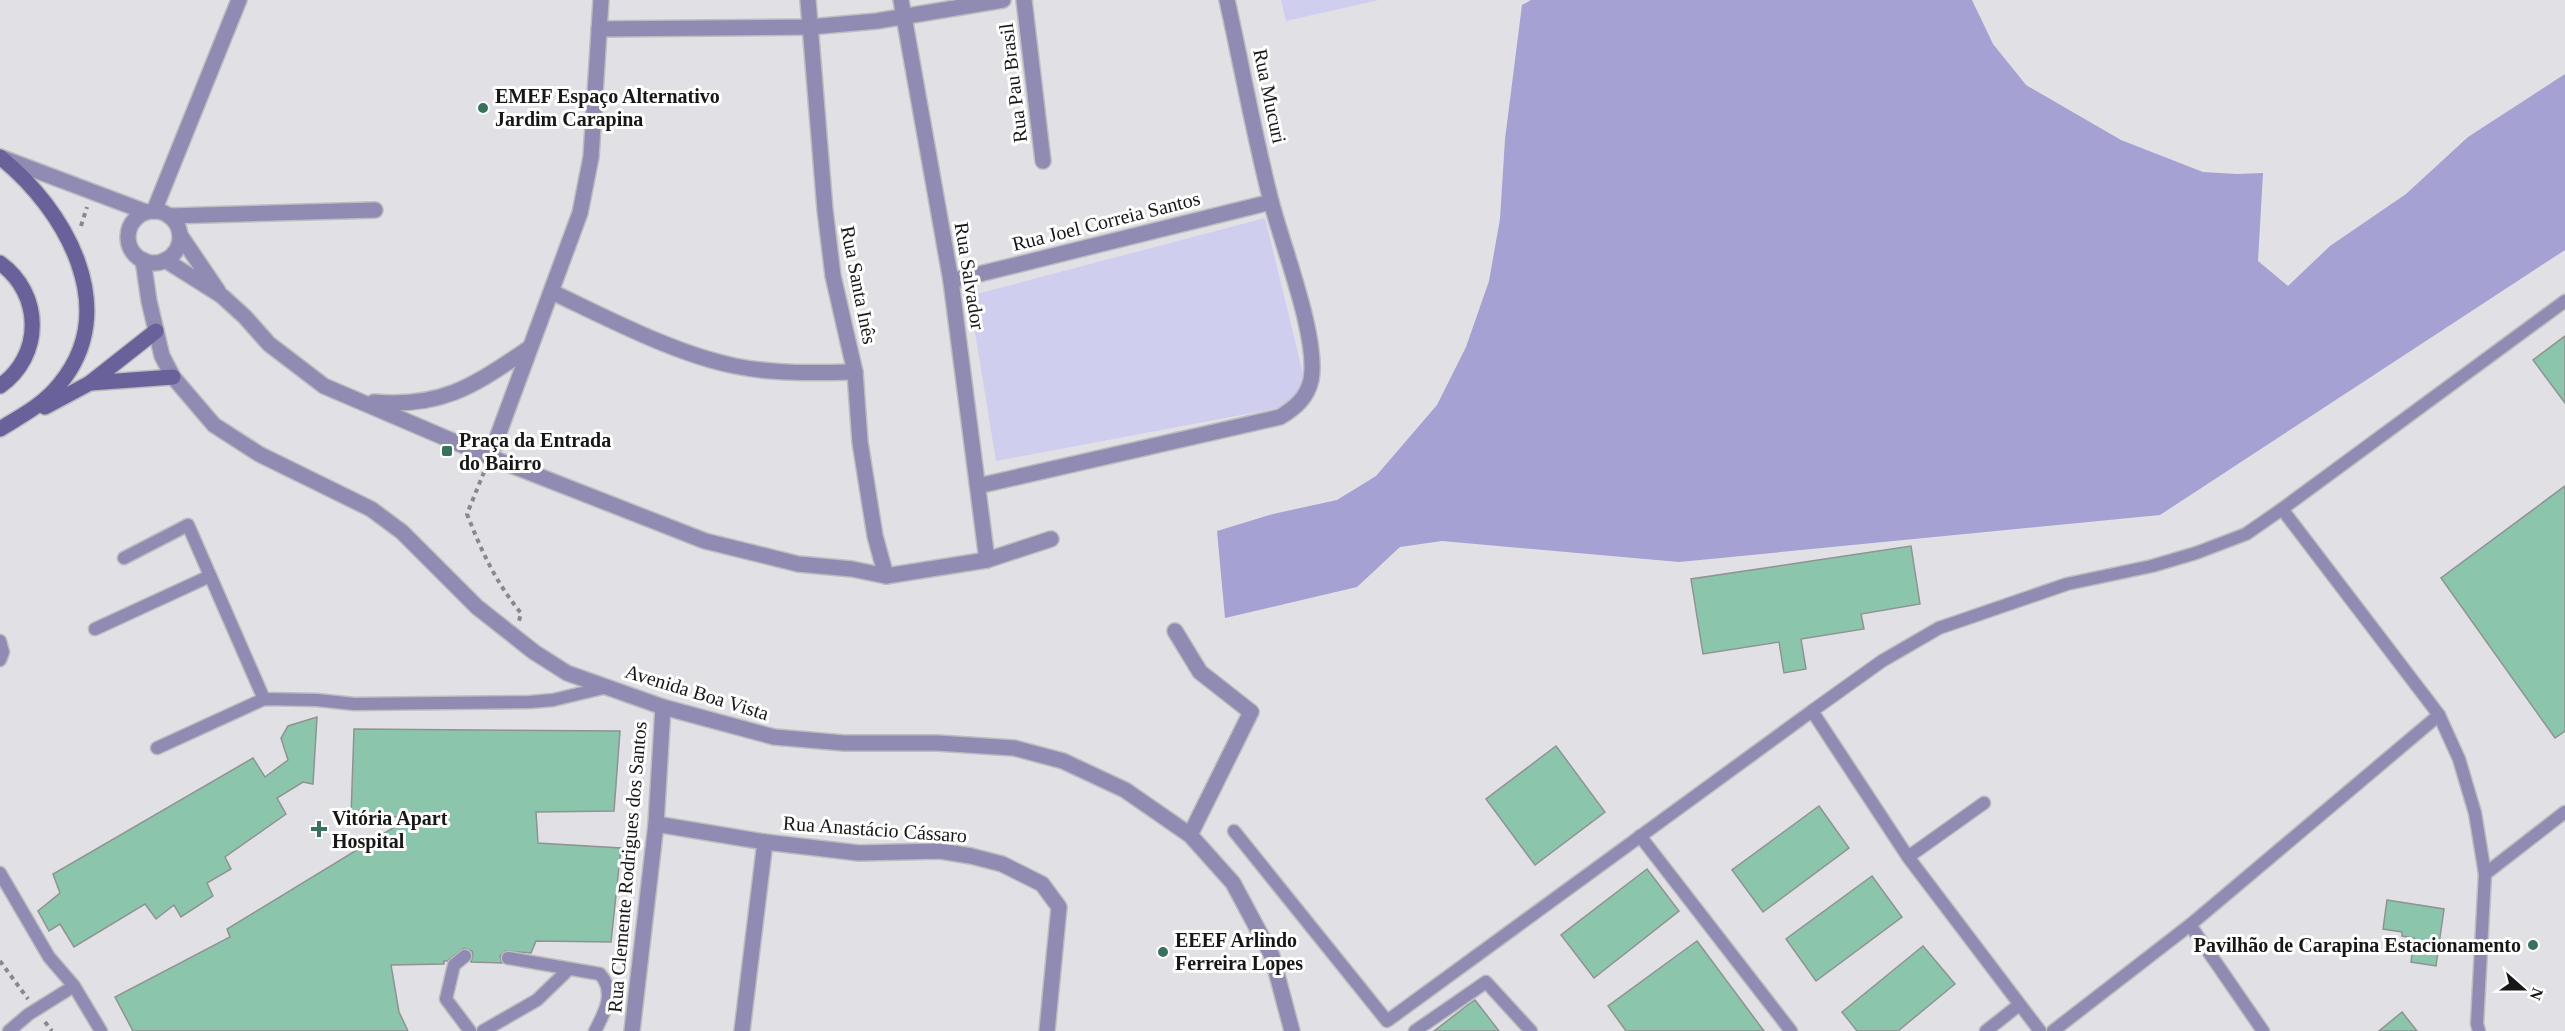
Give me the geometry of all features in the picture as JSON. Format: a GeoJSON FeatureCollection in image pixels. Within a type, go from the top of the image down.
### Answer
{"type":"FeatureCollection","features":[{"type":"Feature","properties":{"kind":"main road"},"geometry":{"type":"LineString","coordinates":[[0,157],[35,189],[62,227],[81,270],[87,304],[83,338],[78,355],[61,384],[36,407],[0,430]]}},
{"type":"Feature","properties":{"kind":"main road"},"geometry":{"type":"LineString","coordinates":[[0,263],[17,278],[24,289],[33,315],[33,330],[26,358],[18,370],[0,386]]}},
{"type":"Feature","properties":{"kind":"main road"},"geometry":{"type":"LineString","coordinates":[[0,430],[90,383],[156,331]]}},
{"type":"Feature","properties":{"kind":"main road"},"geometry":{"type":"LineString","coordinates":[[90,383],[173,377]]}},
{"type":"Feature","properties":{"kind":"street"},"geometry":{"type":"LineString","coordinates":[[156,213],[239,0]]}},
{"type":"Feature","properties":{"kind":"street"},"geometry":{"type":"LineString","coordinates":[[490,457],[580,213],[591,157],[601,0]]}},
{"type":"Feature","properties":{"kind":"street","name":"Rua Santa Inês"},"geometry":{"type":"LineString","coordinates":[[808,0],[825,210],[833,276],[855,372],[861,442],[874,536],[886,576]]}},
{"type":"Feature","properties":{"kind":"street"},"geometry":{"type":"LineString","coordinates":[[599,29],[810,27],[877,21],[902,8],[1003,0]]}},
{"type":"Feature","properties":{"kind":"street","name":"Rua Pau Brasil"},"geometry":{"type":"LineString","coordinates":[[1024,0],[1043,161]]}},
{"type":"Feature","properties":{"kind":"street","name":"Rua Mucuri"},"geometry":{"type":"LineString","coordinates":[[978,486],[1280,417],[1298,406],[1311,379],[1308,333],[1271,201],[1227,0]]}},
{"type":"Feature","properties":{"kind":"street","name":"Rua Salvador"},"geometry":{"type":"LineString","coordinates":[[902,8],[951,281],[987,560]]}},
{"type":"Feature","properties":{"kind":"street"},"geometry":{"type":"LineString","coordinates":[[0,157],[174,221],[180,235],[222,296],[284,357],[324,386],[490,457],[705,541],[798,564],[852,569],[886,576],[987,560],[1051,539]]}},
{"type":"Feature","properties":{"kind":"street","name":"Rua Joel Correia Santos"},"geometry":{"type":"LineString","coordinates":[[951,281],[1271,201]]}},
{"type":"Feature","properties":{"kind":"street"},"geometry":{"type":"LineString","coordinates":[[180,235],[176,250],[165,260],[150,262],[143,260],[132,250],[128,235],[134,221],[156,213],[375,210]]}},
{"type":"Feature","properties":{"kind":"street","name":"Avenida Boa Vista"},"geometry":{"type":"LineString","coordinates":[[143,260],[162,356],[173,377],[214,425],[232,439],[371,508],[402,532],[477,607],[520,642],[567,673],[663,707],[774,737],[844,743],[937,743],[1014,748],[1063,761],[1125,790],[1190,835],[1233,883],[1272,956],[1292,1031]]}},
{"type":"Feature","properties":{"kind":"street"},"geometry":{"type":"LineString","coordinates":[[165,260],[222,296]]}},
{"type":"Feature","properties":{"kind":"street"},"geometry":{"type":"LineString","coordinates":[[552,292],[629,328],[734,366],[777,372],[855,372]]}},
{"type":"Feature","properties":{"kind":"street"},"geometry":{"type":"LineString","coordinates":[[360,401],[404,405],[437,399],[473,385],[528,349]]}},
{"type":"Feature","properties":{"kind":"street"},"geometry":{"type":"LineString","coordinates":[[1175,631],[1200,672],[1251,712],[1190,835]]}},
{"type":"Feature","properties":{"kind":"street","name":"Rua Clemente Rodrigues dos Santos"},"geometry":{"type":"LineString","coordinates":[[632,1031],[656,824],[663,707]]}},
{"type":"Feature","properties":{"kind":"street","name":"Rua Anastácio Cássaro"},"geometry":{"type":"LineString","coordinates":[[656,824],[765,842],[859,853],[940,851],[1002,864],[1042,884],[1059,907],[1047,1031]]}},
{"type":"Feature","properties":{"kind":"street"},"geometry":{"type":"LineString","coordinates":[[742,1031],[765,842]]}},
{"type":"Feature","properties":{"kind":"lane"},"geometry":{"type":"LineString","coordinates":[[1234,831],[1386,1026],[1640,836],[1882,661],[1939,628],[2067,584],[2151,566],[2196,553],[2246,534],[2565,301]]}},
{"type":"Feature","properties":{"kind":"lane"},"geometry":{"type":"LineString","coordinates":[[2282,509],[2439,715],[2459,759],[2475,813],[2485,874],[2475,1029]]}},
{"type":"Feature","properties":{"kind":"lane"},"geometry":{"type":"LineString","coordinates":[[124,558],[188,525],[264,699]]}},
{"type":"Feature","properties":{"kind":"lane"},"geometry":{"type":"LineString","coordinates":[[95,628],[210,576]]}},
{"type":"Feature","properties":{"kind":"lane"},"geometry":{"type":"LineString","coordinates":[[0,641],[3,652],[0,660]]}},
{"type":"Feature","properties":{"kind":"lane"},"geometry":{"type":"LineString","coordinates":[[157,748],[264,699],[317,700],[354,704],[530,702],[554,700],[607,687]]}},
{"type":"Feature","properties":{"kind":"lane"},"geometry":{"type":"LineString","coordinates":[[1812,711],[1908,857],[2040,1031]]}},
{"type":"Feature","properties":{"kind":"lane"},"geometry":{"type":"LineString","coordinates":[[2053,1031],[2190,925],[2439,715]]}},
{"type":"Feature","properties":{"kind":"lane"},"geometry":{"type":"LineString","coordinates":[[1908,857],[1983,802]]}},
{"type":"Feature","properties":{"kind":"lane"},"geometry":{"type":"LineString","coordinates":[[2485,874],[2565,812]]}},
{"type":"Feature","properties":{"kind":"lane"},"geometry":{"type":"LineString","coordinates":[[1640,836],[1791,1031]]}},
{"type":"Feature","properties":{"kind":"lane"},"geometry":{"type":"LineString","coordinates":[[0,873],[49,957],[74,986],[101,1031]]}},
{"type":"Feature","properties":{"kind":"lane"},"geometry":{"type":"LineString","coordinates":[[2190,925],[2263,1031]]}},
{"type":"Feature","properties":{"kind":"lane"},"geometry":{"type":"LineString","coordinates":[[465,956],[454,965],[446,999],[470,1031]]}},
{"type":"Feature","properties":{"kind":"lane"},"geometry":{"type":"LineString","coordinates":[[508,958],[600,974],[608,983],[609,995],[605,1012],[595,1031]]}},
{"type":"Feature","properties":{"kind":"lane"},"geometry":{"type":"LineString","coordinates":[[483,1031],[537,1000],[568,970]]}},
{"type":"Feature","properties":{"kind":"lane"},"geometry":{"type":"LineString","coordinates":[[1415,1031],[1486,982],[1531,1031]]}},
{"type":"Feature","properties":{"kind":"lane"},"geometry":{"type":"LineString","coordinates":[[9,1031],[29,1014],[74,986]]}},
{"type":"Feature","properties":{"kind":"lane"},"geometry":{"type":"LineString","coordinates":[[1986,1031],[2019,1005]]}},
{"type":"Feature","properties":{"kind":"path"},"geometry":{"type":"LineString","coordinates":[[490,457],[467,514],[483,555],[508,598],[521,613]]}},
{"type":"Feature","properties":{"kind":"shaded area"},"geometry":{"type":"Polygon","coordinates":[[[1281,0],[1379,0],[1286,21],[1281,0]]]}},
{"type":"Feature","properties":{"kind":"shaded area"},"geometry":{"type":"Polygon","coordinates":[[[1531,0],[1972,0],[1993,44],[2026,85],[2121,140],[2203,172],[2263,173],[2258,261],[2288,286],[2330,246],[2406,194],[2468,137],[2565,74],[2565,250],[2160,515],[1679,562],[1442,541],[1400,547],[1357,587],[1225,618],[1217,531],[1273,514],[1337,500],[1376,476],[1437,405],[1466,347],[1489,281],[1500,219],[1505,139],[1522,5],[1531,0]]]}},
{"type":"Feature","properties":{"kind":"shaded area"},"geometry":{"type":"Polygon","coordinates":[[[1265,218],[1310,402],[996,461],[969,296],[1265,218]]]}},
{"type":"Feature","properties":{"kind":"building"},"geometry":{"type":"Polygon","coordinates":[[[2565,336],[2565,403],[2533,360],[2565,336]]]}},
{"type":"Feature","properties":{"kind":"building"},"geometry":{"type":"Polygon","coordinates":[[[2565,486],[2565,731],[2555,738],[2441,578],[2565,486]]]}},
{"type":"Feature","properties":{"kind":"building"},"geometry":{"type":"Polygon","coordinates":[[[1911,546],[1920,604],[1861,614],[1864,629],[1801,639],[1806,669],[1784,673],[1779,642],[1703,654],[1691,579],[1911,546]]]}},
{"type":"Feature","properties":{"kind":"building"},"geometry":{"type":"Polygon","coordinates":[[[317,717],[313,784],[303,782],[277,798],[286,814],[225,857],[231,869],[207,883],[213,896],[181,917],[174,905],[156,919],[145,904],[74,947],[60,924],[49,931],[38,911],[60,893],[53,874],[253,758],[265,777],[288,760],[281,738],[288,726],[317,717]]]}},
{"type":"Feature","properties":{"kind":"building","name":"Vitória Apart Hospital"},"geometry":{"type":"Polygon","coordinates":[[[354,729],[620,731],[614,811],[536,812],[538,843],[621,848],[611,942],[536,941],[531,953],[505,951],[500,956],[502,963],[471,962],[472,951],[464,948],[444,961],[444,964],[391,965],[399,1012],[408,1031],[133,1031],[115,997],[230,937],[227,929],[411,817],[351,816],[354,729]]]}},
{"type":"Feature","properties":{"kind":"building"},"geometry":{"type":"Polygon","coordinates":[[[1556,746],[1605,812],[1535,865],[1486,799],[1556,746]]]}},
{"type":"Feature","properties":{"kind":"building"},"geometry":{"type":"Polygon","coordinates":[[[1819,806],[1849,848],[1763,912],[1732,870],[1819,806]]]}},
{"type":"Feature","properties":{"kind":"building"},"geometry":{"type":"Polygon","coordinates":[[[1647,869],[1679,911],[1594,978],[1561,935],[1647,869]]]}},
{"type":"Feature","properties":{"kind":"building"},"geometry":{"type":"Polygon","coordinates":[[[1872,876],[1902,917],[1816,981],[1786,939],[1872,876]]]}},
{"type":"Feature","properties":{"kind":"building"},"geometry":{"type":"Polygon","coordinates":[[[2387,900],[2444,909],[2436,966],[2411,962],[2414,938],[2402,936],[2402,932],[2383,929],[2387,900]]]}},
{"type":"Feature","properties":{"kind":"building"},"geometry":{"type":"Polygon","coordinates":[[[1697,941],[1764,1031],[1626,1031],[1608,1006],[1697,941]]]}},
{"type":"Feature","properties":{"kind":"building"},"geometry":{"type":"Polygon","coordinates":[[[1923,946],[1955,984],[1898,1031],[1857,1031],[1842,1012],[1923,946]]]}},
{"type":"Feature","properties":{"kind":"building"},"geometry":{"type":"Polygon","coordinates":[[[1475,1000],[1499,1031],[1434,1031],[1469,1004],[1475,1000]]]}},
{"type":"Feature","properties":{"kind":"building"},"geometry":{"type":"Polygon","coordinates":[[[2402,1012],[2417,1031],[2379,1031],[2402,1012]]]}},
{"type":"Feature","properties":{"kind":"place","name":"EMEF Espaço Alternativo Jardim Carapina"},"geometry":{"type":"Point","coordinates":[483,108]}},
{"type":"Feature","properties":{"kind":"place","name":"Praça da Entrada do Bairro"},"geometry":{"type":"Point","coordinates":[447,451]}},
{"type":"Feature","properties":{"kind":"place","name":"Vitória Apart Hospital"},"geometry":{"type":"Point","coordinates":[319,829]}},
{"type":"Feature","properties":{"kind":"place","name":"Pavilhão de Carapina Estacionamento"},"geometry":{"type":"Point","coordinates":[2533,945]}},
{"type":"Feature","properties":{"kind":"place","name":"EEEF Arlindo Ferreira Lopes"},"geometry":{"type":"Point","coordinates":[1163,952]}}]}
